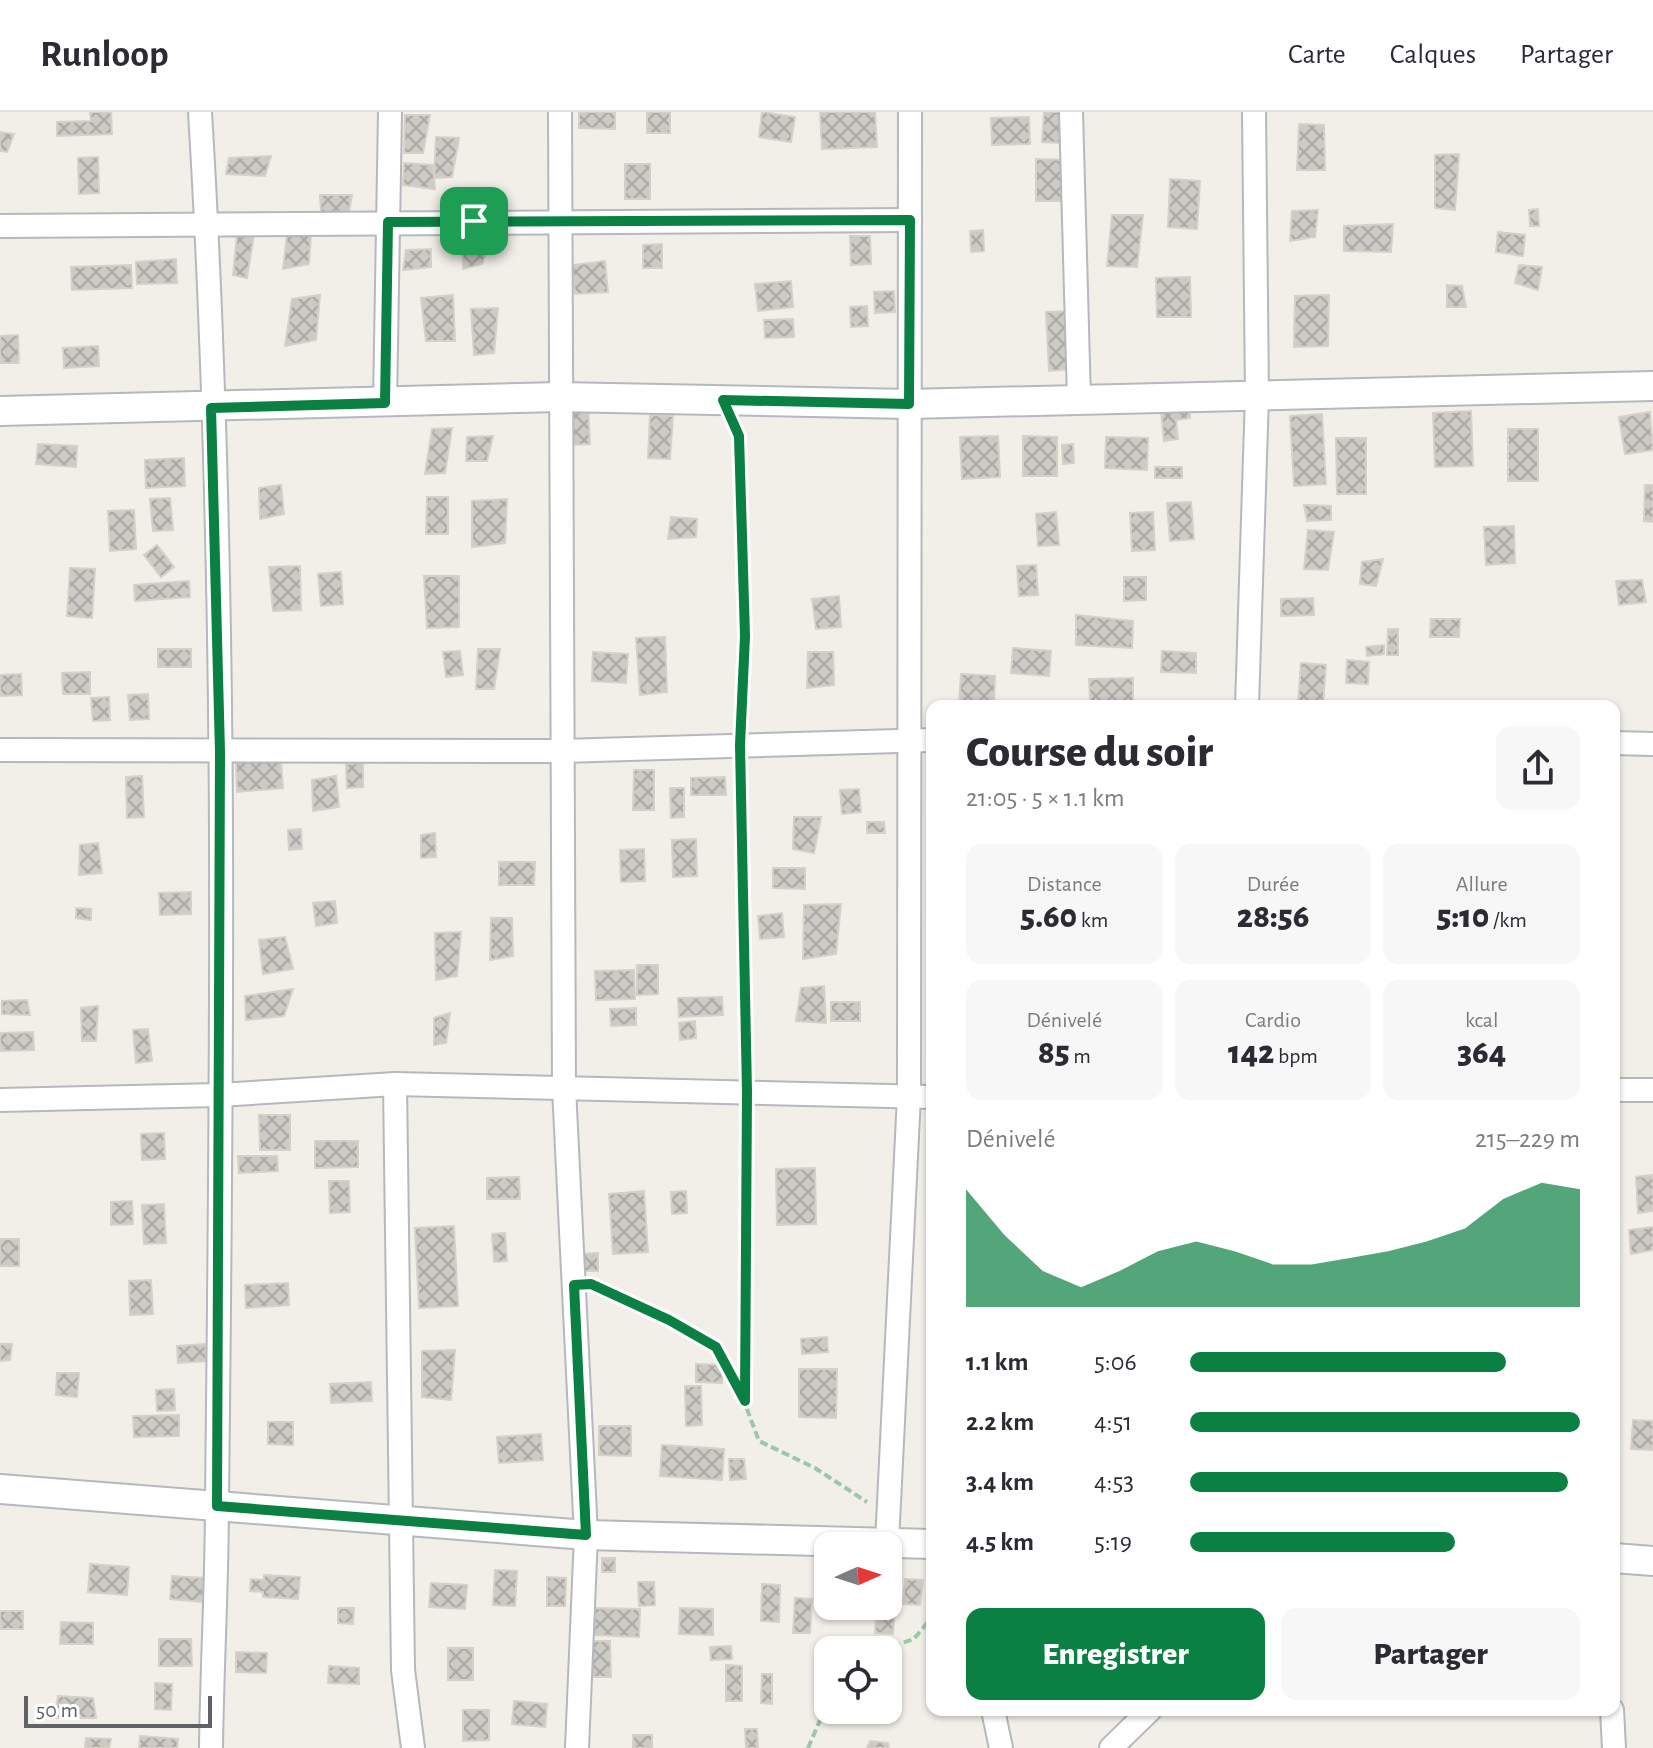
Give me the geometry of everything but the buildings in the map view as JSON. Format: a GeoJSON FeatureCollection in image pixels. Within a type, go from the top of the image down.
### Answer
{"type":"FeatureCollection","features":[{"type":"Feature","properties":{"kind":"street"},"geometry":{"type":"LineString","coordinates":[[200,112],[207,224],[220,752],[217,1506],[211,1748]]}},
{"type":"Feature","properties":{"kind":"street"},"geometry":{"type":"LineString","coordinates":[[385,403],[390,112]]}},
{"type":"Feature","properties":{"kind":"street"},"geometry":{"type":"LineString","coordinates":[[560,112],[564,1088],[586,1535],[577,1748]]}},
{"type":"Feature","properties":{"kind":"street"},"geometry":{"type":"LineString","coordinates":[[887,1530],[909,1096],[910,112]]}},
{"type":"Feature","properties":{"kind":"street"},"geometry":{"type":"LineString","coordinates":[[1071,112],[1079,400]]}},
{"type":"Feature","properties":{"kind":"street"},"geometry":{"type":"LineString","coordinates":[[1247,700],[1257,395],[1254,112]]}},
{"type":"Feature","properties":{"kind":"street"},"geometry":{"type":"LineString","coordinates":[[0,226],[910,220]]}},
{"type":"Feature","properties":{"kind":"street"},"geometry":{"type":"LineString","coordinates":[[0,411],[559,397],[909,404],[1653,386]]}},
{"type":"Feature","properties":{"kind":"street"},"geometry":{"type":"LineString","coordinates":[[0,750],[562,751],[926,740]]}},
{"type":"Feature","properties":{"kind":"street"},"geometry":{"type":"LineString","coordinates":[[1620,743],[1653,744]]}},
{"type":"Feature","properties":{"kind":"street"},"geometry":{"type":"LineString","coordinates":[[0,1100],[219,1095],[395,1084],[926,1097]]}},
{"type":"Feature","properties":{"kind":"street"},"geometry":{"type":"LineString","coordinates":[[395,1084],[403,1670],[413,1748]]}},
{"type":"Feature","properties":{"kind":"street"},"geometry":{"type":"LineString","coordinates":[[1620,1090],[1653,1090]]}},
{"type":"Feature","properties":{"kind":"street"},"geometry":{"type":"LineString","coordinates":[[0,1489],[586,1535],[887,1530],[926,1542]]}},
{"type":"Feature","properties":{"kind":"street"},"geometry":{"type":"LineString","coordinates":[[1620,1558],[1653,1561]]}},
{"type":"Feature","properties":{"kind":"street"},"geometry":{"type":"LineString","coordinates":[[994,1716],[1001,1748]]}},
{"type":"Feature","properties":{"kind":"street"},"geometry":{"type":"LineString","coordinates":[[1111,1748],[1144,1716]]}},
{"type":"Feature","properties":{"kind":"street"},"geometry":{"type":"LineString","coordinates":[[1612,1716],[1614,1748]]}},
{"type":"Feature","properties":{"kind":"path"},"geometry":{"type":"LineString","coordinates":[[723,400],[739,436],[745,636],[740,745],[747,1092],[745,1401]]}},
{"type":"Feature","properties":{"kind":"path"},"geometry":{"type":"LineString","coordinates":[[574,1285],[591,1284],[669,1320],[716,1347],[745,1401],[759,1441],[815,1468],[887,1530]]}},
{"type":"Feature","properties":{"kind":"path"},"geometry":{"type":"LineString","coordinates":[[902,1643],[914,1639],[926,1624]]}},
{"type":"Feature","properties":{"kind":"path"},"geometry":{"type":"LineString","coordinates":[[808,1748],[818,1724]]}},
{"type":"Feature","properties":{"kind":"route"},"geometry":{"type":"LineString","coordinates":[[910,220],[909,404],[723,400],[739,436],[745,636],[740,745],[747,1092],[745,1401],[733,1372],[716,1347],[669,1320],[591,1284],[574,1285],[586,1535],[217,1506],[220,752],[211,408],[385,403],[388,222],[474,221],[910,220]]}}]}
